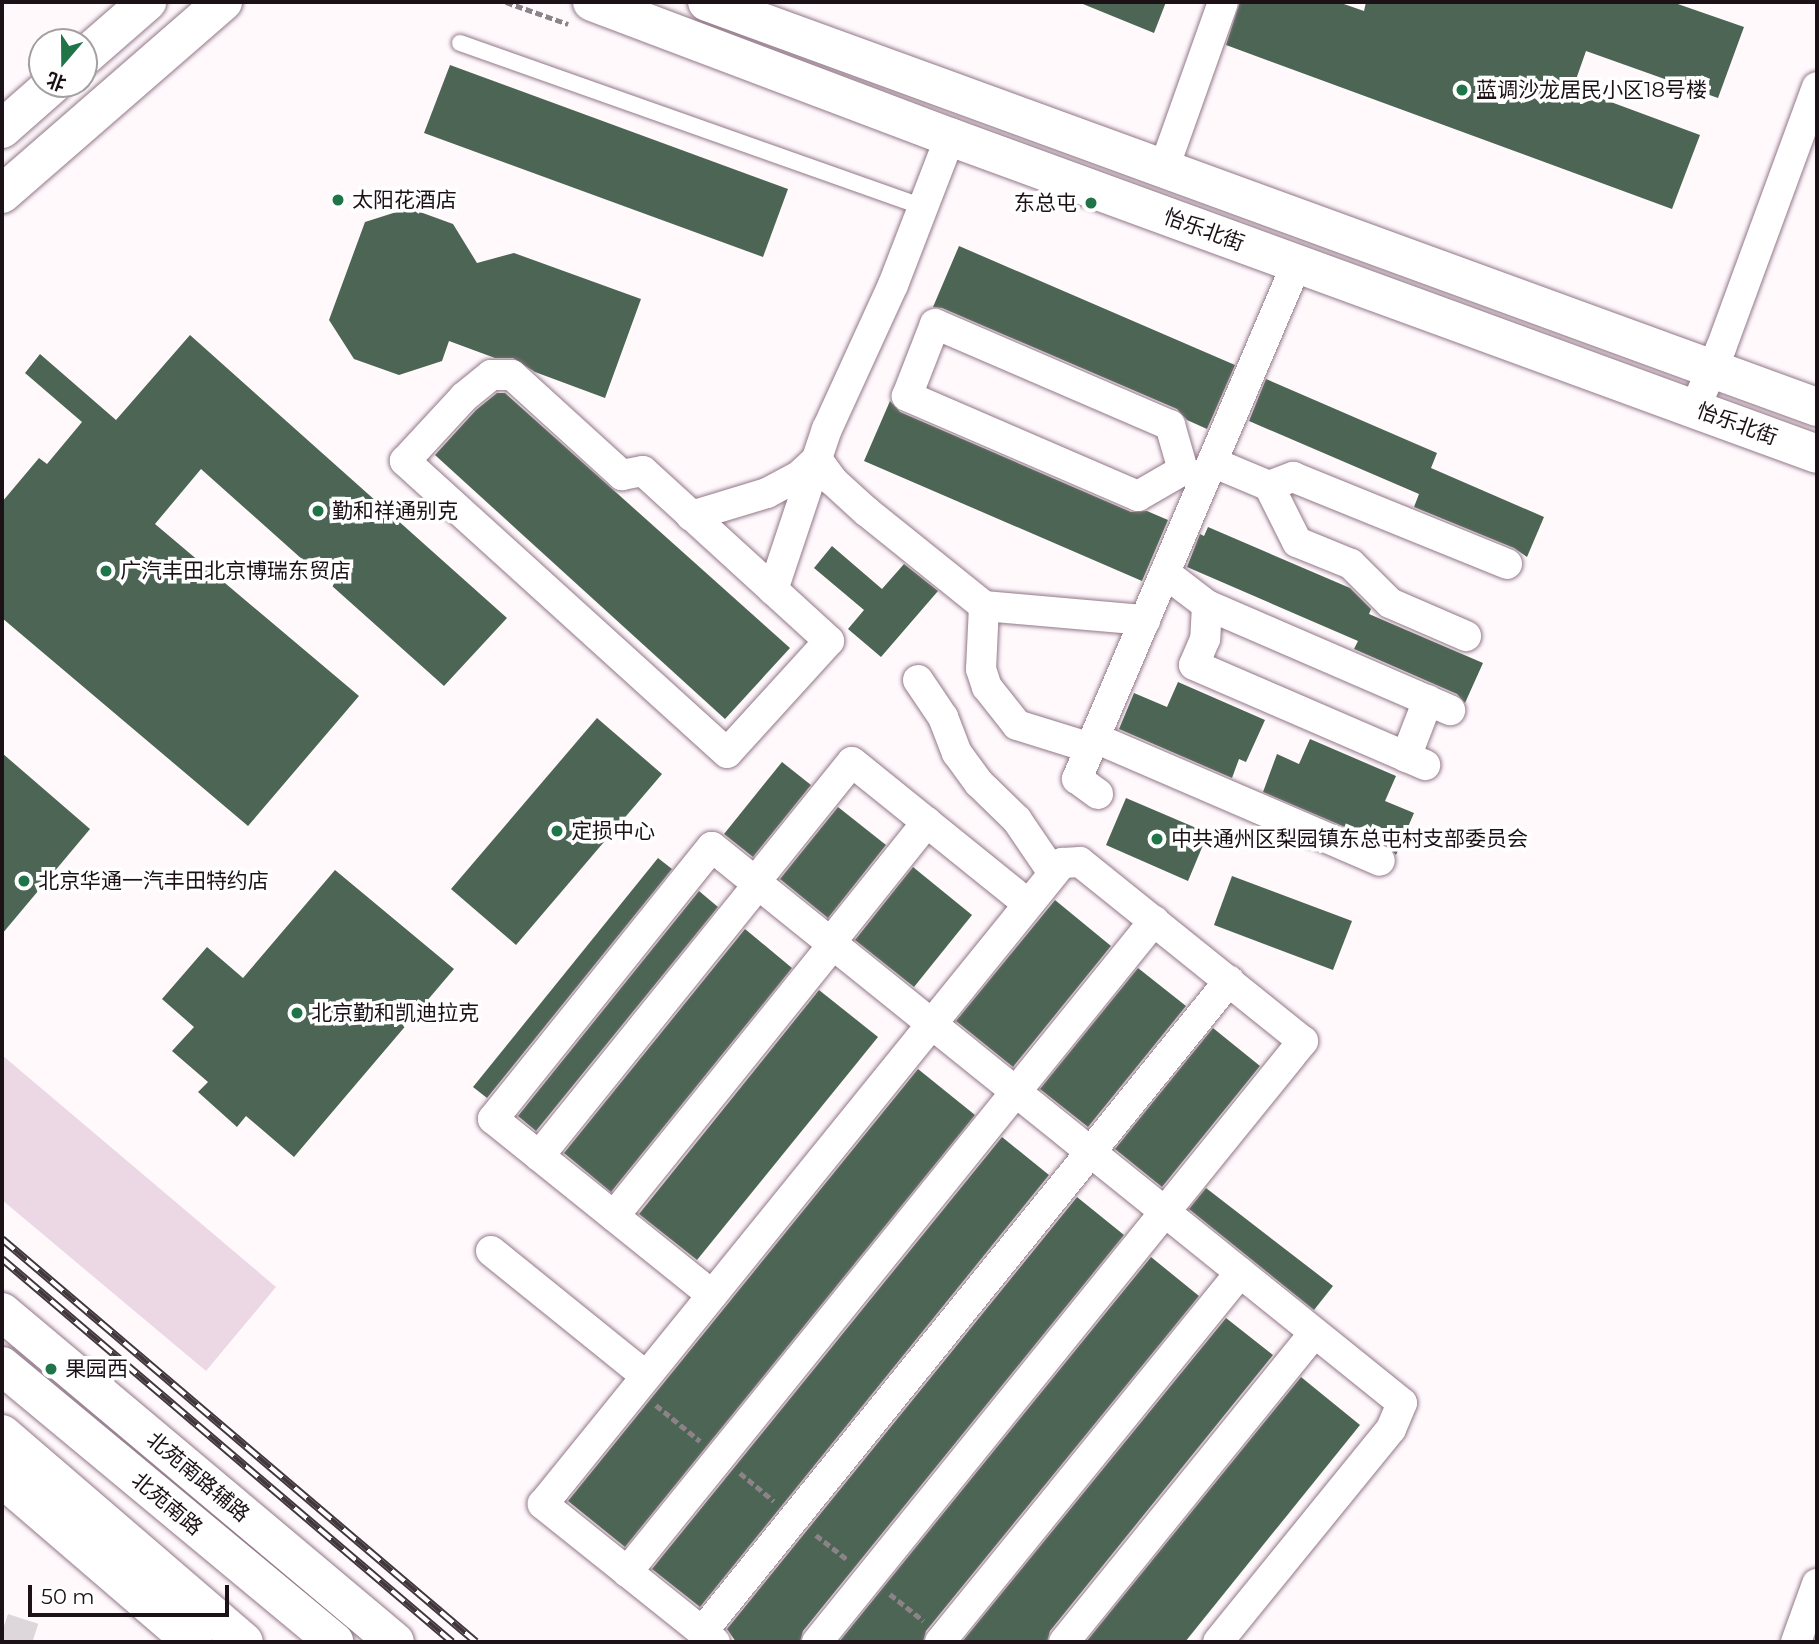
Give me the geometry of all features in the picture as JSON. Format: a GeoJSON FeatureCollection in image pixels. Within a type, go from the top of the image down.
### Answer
{"type":"FeatureCollection","features":[{"type":"Feature","properties":{"kind":"main road"},"geometry":{"type":"LineString","coordinates":[[98,45],[147,2]]}},
{"type":"Feature","properties":{"kind":"main road"},"geometry":{"type":"LineString","coordinates":[[2,194],[223,2]]}},
{"type":"Feature","properties":{"kind":"main road","name":"怡乐北街"},"geometry":{"type":"LineString","coordinates":[[592,2],[950,138],[1817,454]]}},
{"type":"Feature","properties":{"kind":"main road","name":"怡乐北街"},"geometry":{"type":"LineString","coordinates":[[707,2],[1817,407]]}},
{"type":"Feature","properties":{"kind":"main road"},"geometry":{"type":"LineString","coordinates":[[2,129],[37,98]]}},
{"type":"Feature","properties":{"kind":"main road","name":"北苑南路辅路"},"geometry":{"type":"LineString","coordinates":[[2,1312],[395,1642]]}},
{"type":"Feature","properties":{"kind":"main road","name":"北苑南路"},"geometry":{"type":"LineString","coordinates":[[2,1366],[334,1642]]}},
{"type":"Feature","properties":{"kind":"main road"},"geometry":{"type":"LineString","coordinates":[[2,1434],[244,1642]]}},
{"type":"Feature","properties":{"kind":"main road"},"geometry":{"type":"LineString","coordinates":[[2,1478],[193,1642]]}},
{"type":"Feature","properties":{"kind":"street"},"geometry":{"type":"LineString","coordinates":[[1164,168],[1223,2]]}},
{"type":"Feature","properties":{"kind":"street"},"geometry":{"type":"LineString","coordinates":[[1695,408],[1710,367],[1721,348],[1817,87]]}},
{"type":"Feature","properties":{"kind":"street"},"geometry":{"type":"LineString","coordinates":[[773,590],[817,459],[924,207],[950,138]]}},
{"type":"Feature","properties":{"kind":"street"},"geometry":{"type":"LineString","coordinates":[[1098,794],[1077,779],[1165,573],[1200,471],[1297,263]]}},
{"type":"Feature","properties":{"kind":"street"},"geometry":{"type":"LineString","coordinates":[[1200,471],[1170,425],[935,324],[907,396],[1138,496],[1200,471],[1269,486],[1293,477],[1507,564]]}},
{"type":"Feature","properties":{"kind":"street"},"geometry":{"type":"LineString","coordinates":[[491,375],[512,375],[622,475],[643,471],[691,516],[829,641],[727,753],[405,461],[464,397],[491,375]]}},
{"type":"Feature","properties":{"kind":"street"},"geometry":{"type":"LineString","coordinates":[[691,516],[767,493],[799,476],[817,459]]}},
{"type":"Feature","properties":{"kind":"street"},"geometry":{"type":"LineString","coordinates":[[817,459],[833,481],[866,511],[984,606],[1145,620]]}},
{"type":"Feature","properties":{"kind":"street"},"geometry":{"type":"LineString","coordinates":[[1269,486],[1297,542],[1351,564],[1391,603],[1466,636]]}},
{"type":"Feature","properties":{"kind":"street"},"geometry":{"type":"LineString","coordinates":[[1165,573],[1208,606],[1439,705],[1415,761],[1194,665],[1205,639],[1208,606]]}},
{"type":"Feature","properties":{"kind":"street"},"geometry":{"type":"LineString","coordinates":[[984,606],[981,669],[986,687],[1017,725],[1093,743],[1380,861]]}},
{"type":"Feature","properties":{"kind":"street"},"geometry":{"type":"LineString","coordinates":[[918,680],[943,717],[964,763],[978,783],[1017,820],[1053,873]]}},
{"type":"Feature","properties":{"kind":"street"},"geometry":{"type":"LineString","coordinates":[[539,1156],[852,762],[1028,904]]}},
{"type":"Feature","properties":{"kind":"street"},"geometry":{"type":"LineString","coordinates":[[614,1216],[927,822]]}},
{"type":"Feature","properties":{"kind":"street"},"geometry":{"type":"LineString","coordinates":[[712,1295],[493,1119],[712,847],[1402,1404],[1391,1429],[1219,1642]]}},
{"type":"Feature","properties":{"kind":"street"},"geometry":{"type":"LineString","coordinates":[[817,1642],[1303,1041],[1080,862],[1062,863],[1053,873],[542,1504],[708,1637],[1228,981]]}},
{"type":"Feature","properties":{"kind":"street"},"geometry":{"type":"LineString","coordinates":[[627,1572],[1154,921]]}},
{"type":"Feature","properties":{"kind":"street"},"geometry":{"type":"LineString","coordinates":[[492,1251],[646,1376]]}},
{"type":"Feature","properties":{"kind":"street"},"geometry":{"type":"LineString","coordinates":[[940,1642],[1240,1273]]}},
{"type":"Feature","properties":{"kind":"street"},"geometry":{"type":"LineString","coordinates":[[1064,1642],[1314,1333]]}},
{"type":"Feature","properties":{"kind":"street"},"geometry":{"type":"LineString","coordinates":[[1796,1642],[1817,1584]]}},
{"type":"Feature","properties":{"kind":"lane"},"geometry":{"type":"LineString","coordinates":[[460,43],[924,207]]}},
{"type":"Feature","properties":{"kind":"shaded area"},"geometry":{"type":"Polygon","coordinates":[[[2,1055],[276,1287],[206,1371],[2,1200],[2,1055]]]}},
{"type":"Feature","properties":{"kind":"building"},"geometry":{"type":"Polygon","coordinates":[[[1078,2],[1166,2],[1154,33],[1078,2]]]}},
{"type":"Feature","properties":{"kind":"building","name":"蓝调沙龙居民小区18号楼"},"geometry":{"type":"Polygon","coordinates":[[[1240,2],[1338,2],[1364,11],[1366,2],[1672,2],[1744,27],[1718,98],[1586,51],[1573,88],[1700,135],[1672,209],[1226,45],[1240,2]]]}},
{"type":"Feature","properties":{"kind":"building"},"geometry":{"type":"Polygon","coordinates":[[[450,65],[788,189],[763,257],[424,133],[450,65]]]}},
{"type":"Feature","properties":{"kind":"building"},"geometry":{"type":"Polygon","coordinates":[[[409,208],[453,224],[477,263],[514,253],[641,299],[605,398],[535,372],[513,358],[495,358],[449,341],[442,361],[399,375],[354,359],[329,320],[365,222],[409,208]]]}},
{"type":"Feature","properties":{"kind":"building"},"geometry":{"type":"Polygon","coordinates":[[[959,246],[1235,365],[1207,429],[1187,420],[1177,409],[942,308],[933,307],[959,246]]]}},
{"type":"Feature","properties":{"kind":"building","name":"广汽丰田北京博瑞东贸店"},"geometry":{"type":"Polygon","coordinates":[[[190,335],[507,618],[444,686],[201,469],[155,524],[359,696],[248,826],[2,618],[2,502],[39,458],[47,464],[82,422],[25,373],[40,354],[116,420],[190,335]]]}},
{"type":"Feature","properties":{"kind":"building"},"geometry":{"type":"Polygon","coordinates":[[[1266,379],[1437,453],[1431,468],[1544,517],[1527,557],[1514,548],[1414,507],[1419,494],[1249,421],[1266,379]]]}},
{"type":"Feature","properties":{"kind":"building"},"geometry":{"type":"Polygon","coordinates":[[[497,393],[505,393],[790,648],[725,719],[435,455],[476,410],[497,393]]]}},
{"type":"Feature","properties":{"kind":"building"},"geometry":{"type":"Polygon","coordinates":[[[890,401],[900,412],[1131,512],[1147,511],[1168,520],[1142,581],[864,461],[890,401]]]}},
{"type":"Feature","properties":{"kind":"building"},"geometry":{"type":"Polygon","coordinates":[[[1208,527],[1350,588],[1371,609],[1369,614],[1483,663],[1465,703],[1457,694],[1354,649],[1358,641],[1187,567],[1200,534],[1204,536],[1208,527]]]}},
{"type":"Feature","properties":{"kind":"building"},"geometry":{"type":"Polygon","coordinates":[[[832,546],[882,589],[904,564],[938,591],[881,657],[848,629],[864,610],[814,568],[832,546]]]}},
{"type":"Feature","properties":{"kind":"building"},"geometry":{"type":"Polygon","coordinates":[[[1178,682],[1265,720],[1246,762],[1239,759],[1232,778],[1119,729],[1134,693],[1167,707],[1178,682]]]}},
{"type":"Feature","properties":{"kind":"building","name":"定损中心"},"geometry":{"type":"Polygon","coordinates":[[[597,718],[662,774],[516,945],[451,889],[597,718]]]}},
{"type":"Feature","properties":{"kind":"building"},"geometry":{"type":"Polygon","coordinates":[[[1310,739],[1396,776],[1385,801],[1414,813],[1396,855],[1387,845],[1263,792],[1277,754],[1299,764],[1310,739]]]}},
{"type":"Feature","properties":{"kind":"building","name":"北京华通一汽丰田特约店"},"geometry":{"type":"Polygon","coordinates":[[[2,753],[90,829],[2,934],[2,753]]]}},
{"type":"Feature","properties":{"kind":"building"},"geometry":{"type":"Polygon","coordinates":[[[782,762],[811,785],[753,857],[724,834],[782,762]]]}},
{"type":"Feature","properties":{"kind":"building","name":"中共通州区梨园镇东总屯村支部委员会"},"geometry":{"type":"Polygon","coordinates":[[[1126,798],[1208,833],[1188,881],[1106,845],[1126,798]]]}},
{"type":"Feature","properties":{"kind":"building"},"geometry":{"type":"Polygon","coordinates":[[[838,807],[886,845],[828,918],[780,879],[838,807]]]}},
{"type":"Feature","properties":{"kind":"building"},"geometry":{"type":"Polygon","coordinates":[[[658,858],[672,869],[487,1098],[473,1087],[658,858]]]}},
{"type":"Feature","properties":{"kind":"building"},"geometry":{"type":"Polygon","coordinates":[[[913,867],[972,915],[914,987],[855,940],[913,867]]]}},
{"type":"Feature","properties":{"kind":"building","name":"北京勤和凯迪拉克"},"geometry":{"type":"Polygon","coordinates":[[[335,870],[454,969],[294,1157],[246,1116],[237,1127],[198,1092],[208,1082],[172,1051],[194,1027],[162,999],[207,947],[243,978],[335,870]]]}},
{"type":"Feature","properties":{"kind":"building"},"geometry":{"type":"Polygon","coordinates":[[[1232,876],[1352,921],[1333,970],[1214,925],[1232,876]]]}},
{"type":"Feature","properties":{"kind":"building"},"geometry":{"type":"Polygon","coordinates":[[[699,891],[718,907],[536,1131],[518,1116],[699,891]]]}},
{"type":"Feature","properties":{"kind":"building"},"geometry":{"type":"Polygon","coordinates":[[[1055,900],[1111,946],[1013,1067],[956,1021],[1055,900]]]}},
{"type":"Feature","properties":{"kind":"building"},"geometry":{"type":"Polygon","coordinates":[[[745,929],[792,968],[611,1192],[564,1153],[745,929]]]}},
{"type":"Feature","properties":{"kind":"building"},"geometry":{"type":"Polygon","coordinates":[[[1138,968],[1186,1006],[1088,1127],[1040,1089],[1138,968]]]}},
{"type":"Feature","properties":{"kind":"building"},"geometry":{"type":"Polygon","coordinates":[[[819,990],[878,1037],[697,1260],[639,1214],[819,990]]]}},
{"type":"Feature","properties":{"kind":"building"},"geometry":{"type":"Polygon","coordinates":[[[1213,1028],[1260,1066],[1162,1187],[1115,1149],[1213,1028]]]}},
{"type":"Feature","properties":{"kind":"building"},"geometry":{"type":"Polygon","coordinates":[[[918,1069],[975,1115],[625,1547],[568,1501],[918,1069]]]}},
{"type":"Feature","properties":{"kind":"building"},"geometry":{"type":"Polygon","coordinates":[[[1002,1137],[1049,1175],[700,1607],[652,1569],[1002,1137]]]}},
{"type":"Feature","properties":{"kind":"building"},"geometry":{"type":"Polygon","coordinates":[[[1206,1188],[1333,1286],[1314,1310],[1189,1209],[1206,1188]]]}},
{"type":"Feature","properties":{"kind":"building"},"geometry":{"type":"Polygon","coordinates":[[[1077,1197],[1124,1235],[803,1631],[800,1642],[736,1642],[727,1629],[1077,1197]]]}},
{"type":"Feature","properties":{"kind":"building"},"geometry":{"type":"Polygon","coordinates":[[[1151,1257],[1199,1296],[926,1631],[923,1642],[839,1642],[1151,1257]]]}},
{"type":"Feature","properties":{"kind":"building"},"geometry":{"type":"Polygon","coordinates":[[[1226,1318],[1273,1355],[1050,1631],[1047,1642],[962,1642],[1226,1318]]]}},
{"type":"Feature","properties":{"kind":"building"},"geometry":{"type":"Polygon","coordinates":[[[1301,1377],[1360,1425],[1185,1642],[1086,1642],[1301,1377]]]}},
{"type":"Feature","properties":{"kind":"tunnel"},"geometry":{"type":"LineString","coordinates":[[2,1632],[32,1642]]}},
{"type":"Feature","properties":{"kind":"railway"},"geometry":{"type":"LineString","coordinates":[[2,1239],[476,1642]]}},
{"type":"Feature","properties":{"kind":"railway"},"geometry":{"type":"LineString","coordinates":[[2,1259],[452,1642]]}},
{"type":"Feature","properties":{"kind":"place","name":"蓝调沙龙居民小区18号楼"},"geometry":{"type":"Point","coordinates":[1462,90]}},
{"type":"Feature","properties":{"kind":"place","name":"太阳花酒店"},"geometry":{"type":"Point","coordinates":[338,200]}},
{"type":"Feature","properties":{"kind":"place","name":"东总屯"},"geometry":{"type":"Point","coordinates":[1091,203]}},
{"type":"Feature","properties":{"kind":"place","name":"勤和祥通别克"},"geometry":{"type":"Point","coordinates":[318,511]}},
{"type":"Feature","properties":{"kind":"place","name":"广汽丰田北京博瑞东贸店"},"geometry":{"type":"Point","coordinates":[106,571]}},
{"type":"Feature","properties":{"kind":"place","name":"定损中心"},"geometry":{"type":"Point","coordinates":[557,831]}},
{"type":"Feature","properties":{"kind":"place","name":"中共通州区梨园镇东总屯村支部委员会"},"geometry":{"type":"Point","coordinates":[1157,839]}},
{"type":"Feature","properties":{"kind":"place","name":"北京华通一汽丰田特约店"},"geometry":{"type":"Point","coordinates":[24,881]}},
{"type":"Feature","properties":{"kind":"place","name":"北京勤和凯迪拉克"},"geometry":{"type":"Point","coordinates":[297,1013]}},
{"type":"Feature","properties":{"kind":"place","name":"果园西"},"geometry":{"type":"Point","coordinates":[51,1369]}}]}
